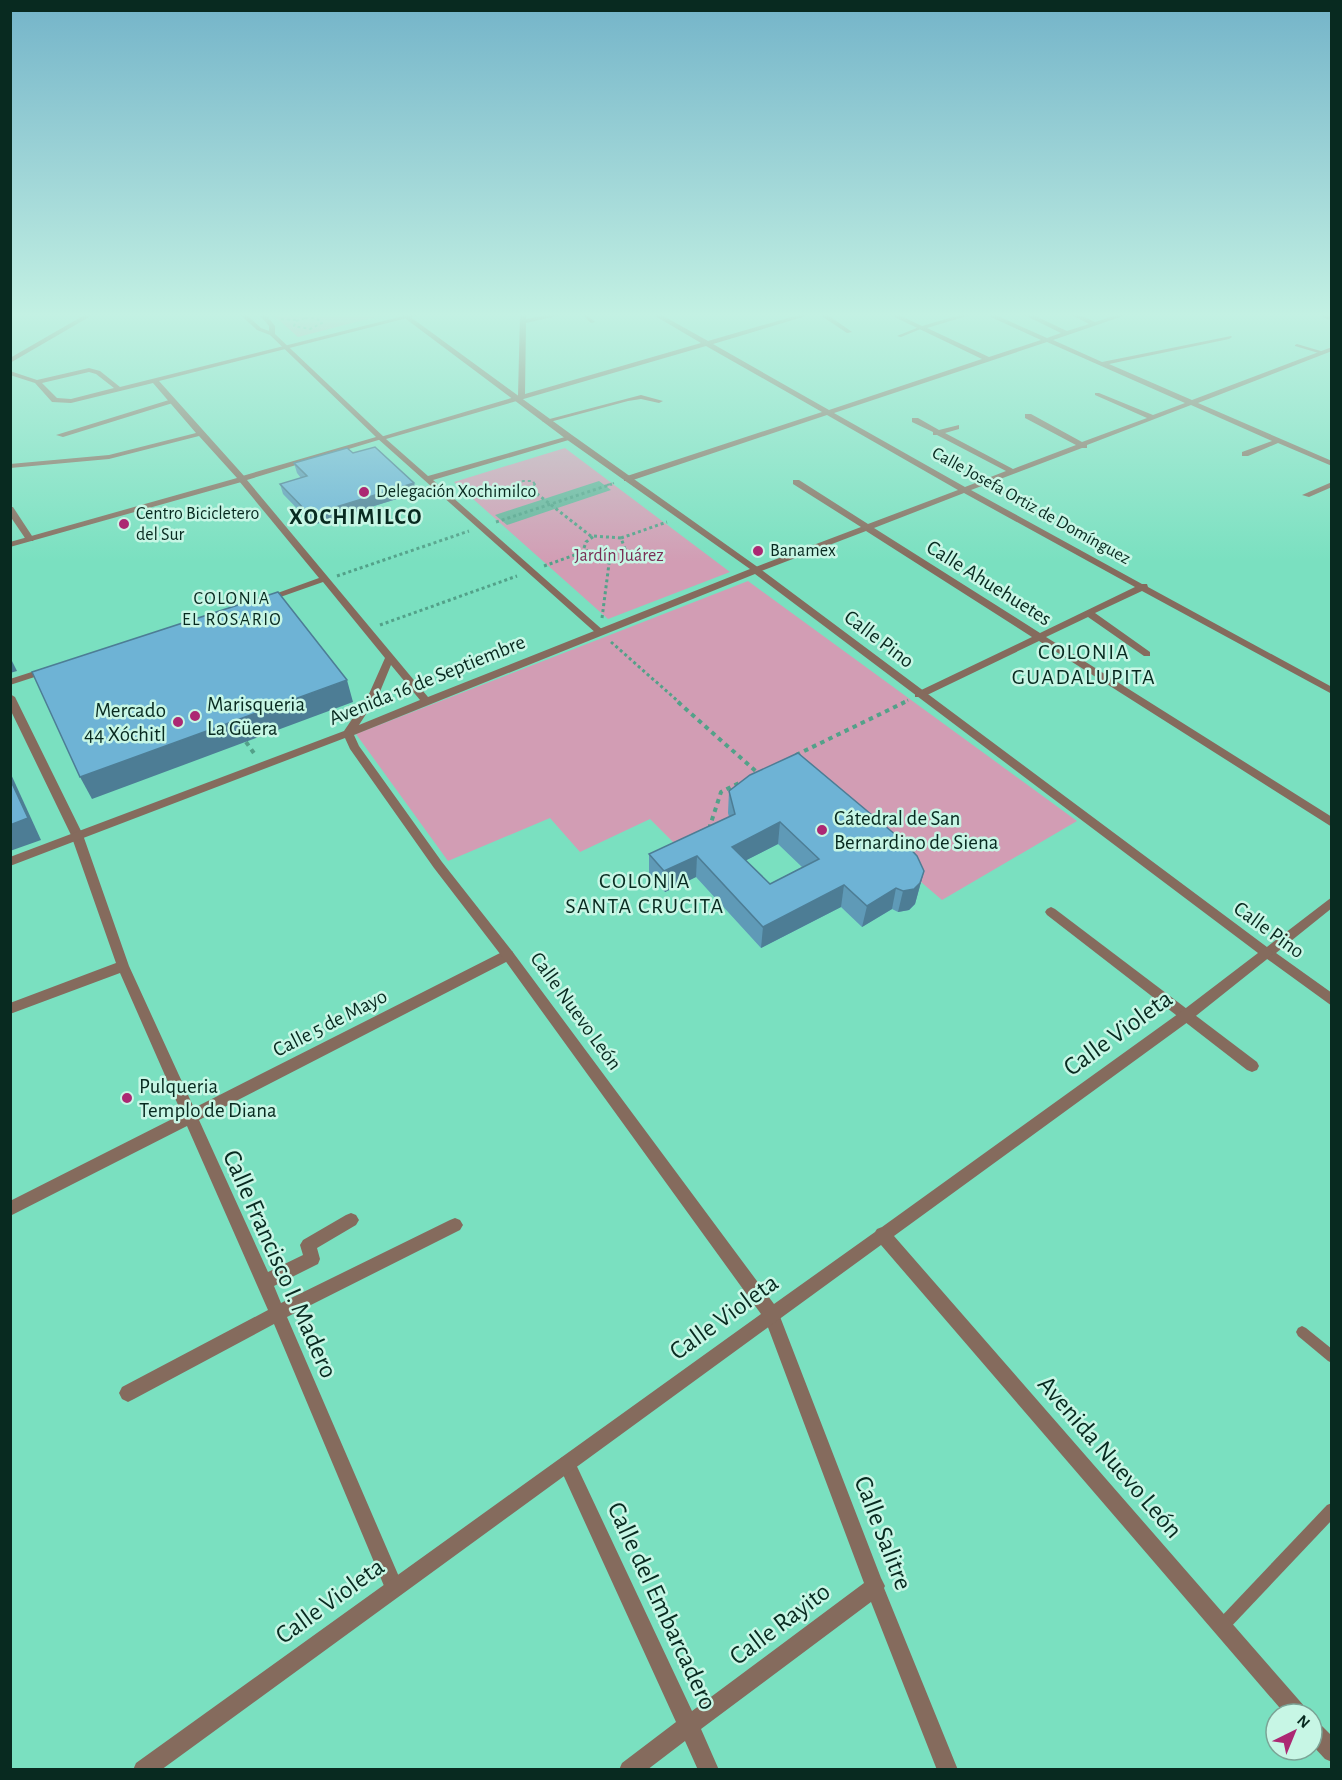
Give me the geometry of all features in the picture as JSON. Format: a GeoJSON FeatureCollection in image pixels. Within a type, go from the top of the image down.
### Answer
{"type":"FeatureCollection","features":[{"type":"Feature","properties":{"kind":"street"},"geometry":{"type":"LineString","coordinates":[[52,396],[62,402],[84,396]]}},
{"type":"Feature","properties":{"kind":"street"},"geometry":{"type":"LineString","coordinates":[[167,396],[199,434],[242,479],[426,701]]}},
{"type":"Feature","properties":{"kind":"street"},"geometry":{"type":"LineString","coordinates":[[337,396],[426,479],[600,632]]}},
{"type":"Feature","properties":{"kind":"street"},"geometry":{"type":"LineString","coordinates":[[10,545],[521,396]]}},
{"type":"Feature","properties":{"kind":"street","name":"Calle Josefa Ortiz de Domínguez"},"geometry":{"type":"LineString","coordinates":[[799,396],[966,491],[1144,586],[1332,691]]}},
{"type":"Feature","properties":{"kind":"street"},"geometry":{"type":"LineString","coordinates":[[627,479],[883,396]]}},
{"type":"Feature","properties":{"kind":"street"},"geometry":{"type":"LineString","coordinates":[[1102,396],[1154,418]]}},
{"type":"Feature","properties":{"kind":"street"},"geometry":{"type":"LineString","coordinates":[[1175,396],[1332,464]]}},
{"type":"Feature","properties":{"kind":"street","name":"Avenida 16 de Septiembre"},"geometry":{"type":"LineString","coordinates":[[10,862],[348,733],[756,570],[1213,396]]}},
{"type":"Feature","properties":{"kind":"street","name":"Calle Pino"},"geometry":{"type":"LineString","coordinates":[[518,397],[569,438],[756,570],[919,694],[1332,1000]]}},
{"type":"Feature","properties":{"kind":"street"},"geometry":{"type":"LineString","coordinates":[[546,421],[628,399],[641,397],[659,401]]}},
{"type":"Feature","properties":{"kind":"street"},"geometry":{"type":"LineString","coordinates":[[60,435],[172,402]]}},
{"type":"Feature","properties":{"kind":"street"},"geometry":{"type":"LineString","coordinates":[[1028,417],[1084,446]]}},
{"type":"Feature","properties":{"kind":"street"},"geometry":{"type":"LineString","coordinates":[[915,420],[1013,472]]}},
{"type":"Feature","properties":{"kind":"street"},"geometry":{"type":"LineString","coordinates":[[936,433],[956,427]]}},
{"type":"Feature","properties":{"kind":"street"},"geometry":{"type":"LineString","coordinates":[[10,466],[109,457],[199,434]]}},
{"type":"Feature","properties":{"kind":"street"},"geometry":{"type":"LineString","coordinates":[[426,479],[569,438]]}},
{"type":"Feature","properties":{"kind":"street"},"geometry":{"type":"LineString","coordinates":[[1245,454],[1278,441]]}},
{"type":"Feature","properties":{"kind":"street","name":"Calle Ahuehuetes"},"geometry":{"type":"LineString","coordinates":[[796,482],[1332,823]]}},
{"type":"Feature","properties":{"kind":"street"},"geometry":{"type":"LineString","coordinates":[[1306,495],[1332,484]]}},
{"type":"Feature","properties":{"kind":"street"},"geometry":{"type":"LineString","coordinates":[[10,509],[30,539]]}},
{"type":"Feature","properties":{"kind":"street"},"geometry":{"type":"LineString","coordinates":[[259,601],[324,579]]}},
{"type":"Feature","properties":{"kind":"street"},"geometry":{"type":"LineString","coordinates":[[919,694],[1144,586]]}},
{"type":"Feature","properties":{"kind":"street"},"geometry":{"type":"LineString","coordinates":[[1088,613],[1147,654]]}},
{"type":"Feature","properties":{"kind":"street"},"geometry":{"type":"LineString","coordinates":[[348,733],[374,694],[389,659]]}},
{"type":"Feature","properties":{"kind":"street"},"geometry":{"type":"LineString","coordinates":[[10,682],[54,668]]}},
{"type":"Feature","properties":{"kind":"street","name":"Calle Francisco I. Madero"},"geometry":{"type":"LineString","coordinates":[[10,697],[77,835],[123,966],[189,1119],[264,1282],[394,1586]]}},
{"type":"Feature","properties":{"kind":"street","name":"Calle Nuevo León"},"geometry":{"type":"LineString","coordinates":[[348,733],[354,747],[438,865],[508,955],[771,1314]]}},
{"type":"Feature","properties":{"kind":"street","name":"Calle Violeta"},"geometry":{"type":"LineString","coordinates":[[143,1770],[394,1586],[567,1464],[771,1314],[1187,1015],[1332,901]]}},
{"type":"Feature","properties":{"kind":"street"},"geometry":{"type":"LineString","coordinates":[[1051,912],[1252,1066]]}},
{"type":"Feature","properties":{"kind":"street","name":"Calle 5 de Mayo"},"geometry":{"type":"LineString","coordinates":[[10,1209],[508,955]]}},
{"type":"Feature","properties":{"kind":"street"},"geometry":{"type":"LineString","coordinates":[[10,1009],[123,966]]}},
{"type":"Feature","properties":{"kind":"street"},"geometry":{"type":"LineString","coordinates":[[264,1282],[312,1259],[308,1245],[351,1220]]}},
{"type":"Feature","properties":{"kind":"street"},"geometry":{"type":"LineString","coordinates":[[128,1393],[276,1314],[455,1225]]}},
{"type":"Feature","properties":{"kind":"street","name":"Avenida Nuevo León"},"geometry":{"type":"LineString","coordinates":[[882,1234],[1288,1702]]}},
{"type":"Feature","properties":{"kind":"street","name":"Calle Salitre"},"geometry":{"type":"LineString","coordinates":[[771,1314],[898,1649],[948,1770]]}},
{"type":"Feature","properties":{"kind":"street","name":"Calle del Embarcadero"},"geometry":{"type":"LineString","coordinates":[[567,1464],[709,1770]]}},
{"type":"Feature","properties":{"kind":"street","name":"Calle Rayito"},"geometry":{"type":"LineString","coordinates":[[629,1770],[876,1586]]}},
{"type":"Feature","properties":{"kind":"lane"},"geometry":{"type":"LineString","coordinates":[[1302,1332],[1332,1358]]}},
{"type":"Feature","properties":{"kind":"lane"},"geometry":{"type":"LineString","coordinates":[[1222,1626],[1329,1517]]}},
{"type":"Feature","properties":{"kind":"path"},"geometry":{"type":"LineString","coordinates":[[532,489],[536,485],[530,481],[520,482],[516,486],[522,490],[532,489],[592,537]]}},
{"type":"Feature","properties":{"kind":"path"},"geometry":{"type":"LineString","coordinates":[[586,551],[584,544],[592,537],[609,535],[621,538],[681,517]]}},
{"type":"Feature","properties":{"kind":"path"},"geometry":{"type":"LineString","coordinates":[[365,630],[586,551],[596,556],[610,556],[625,549],[621,538]]}},
{"type":"Feature","properties":{"kind":"path"},"geometry":{"type":"LineString","coordinates":[[610,556],[600,632],[765,780]]}},
{"type":"Feature","properties":{"kind":"path"},"geometry":{"type":"LineString","coordinates":[[789,759],[919,694]]}},
{"type":"Feature","properties":{"kind":"path"},"geometry":{"type":"LineString","coordinates":[[715,836],[709,830],[721,792],[769,769]]}},
{"type":"Feature","properties":{"kind":"green space","name":"Jardín Juárez"},"geometry":{"type":"Polygon","coordinates":[[[565,448],[730,572],[608,619],[454,482],[565,448]]]}},
{"type":"Feature","properties":{"kind":"green space"},"geometry":{"type":"Polygon","coordinates":[[[748,581],[1077,821],[942,900],[795,774],[734,835],[688,857],[650,819],[580,852],[550,818],[448,861],[356,734],[748,581]]]}},
{"type":"Feature","properties":{"kind":"water"},"geometry":{"type":"Polygon","coordinates":[[[599,481],[611,490],[507,525],[495,515],[599,481]]]}},
{"type":"Feature","properties":{"kind":"building","name":"Delegación Xochimilco"},"geometry":{"type":"Polygon","coordinates":[[[375,447],[414,483],[310,515],[280,484],[307,476],[294,463],[347,448],[353,453],[375,447]]]}},
{"type":"Feature","properties":{"kind":"building","name":"Mercado 44 Xóchitl"},"geometry":{"type":"Polygon","coordinates":[[[278,592],[347,680],[80,777],[32,672],[278,592]]]}},
{"type":"Feature","properties":{"kind":"building"},"geometry":{"type":"Polygon","coordinates":[[[798,753],[903,841],[917,856],[924,871],[920,883],[914,889],[903,891],[896,888],[867,906],[844,885],[763,927],[697,856],[664,871],[649,854],[735,814],[729,791],[750,775],[798,753]],[[780,822],[732,847],[770,884],[819,859],[780,822]]]}},
{"type":"Feature","properties":{"kind":"building"},"geometry":{"type":"Polygon","coordinates":[[[10,779],[28,818],[10,825],[10,779]]]}},
{"type":"Feature","properties":{"kind":"place","name":"Delegación Xochimilco"},"geometry":{"type":"Point","coordinates":[364,492]}},
{"type":"Feature","properties":{"kind":"place","name":"Centro Bicicletero del Sur"},"geometry":{"type":"Point","coordinates":[124,524]}},
{"type":"Feature","properties":{"kind":"place","name":"Banamex"},"geometry":{"type":"Point","coordinates":[758,551]}},
{"type":"Feature","properties":{"kind":"place","name":"Marisqueria La Güera"},"geometry":{"type":"Point","coordinates":[195,716]}},
{"type":"Feature","properties":{"kind":"place","name":"Mercado 44 Xóchitl"},"geometry":{"type":"Point","coordinates":[178,722]}},
{"type":"Feature","properties":{"kind":"place","name":"Cátedral de San Bernardino de Siena"},"geometry":{"type":"Point","coordinates":[822,830]}},
{"type":"Feature","properties":{"kind":"place","name":"Pulqueria Templo de Diana"},"geometry":{"type":"Point","coordinates":[127,1098]}},
{"type":"Feature","properties":{"kind":"district","name":"XOCHIMILCO"},"geometry":{"type":"Point","coordinates":[356,517]}},
{"type":"Feature","properties":{"kind":"district","name":"COLONIA EL ROSARIO"},"geometry":{"type":"Point","coordinates":[232,609]}},
{"type":"Feature","properties":{"kind":"district","name":"COLONIA GUADALUPITA"},"geometry":{"type":"Point","coordinates":[1084,664]}},
{"type":"Feature","properties":{"kind":"district","name":"COLONIA SANTA CRUCITA"},"geometry":{"type":"Point","coordinates":[645,894]}}]}
